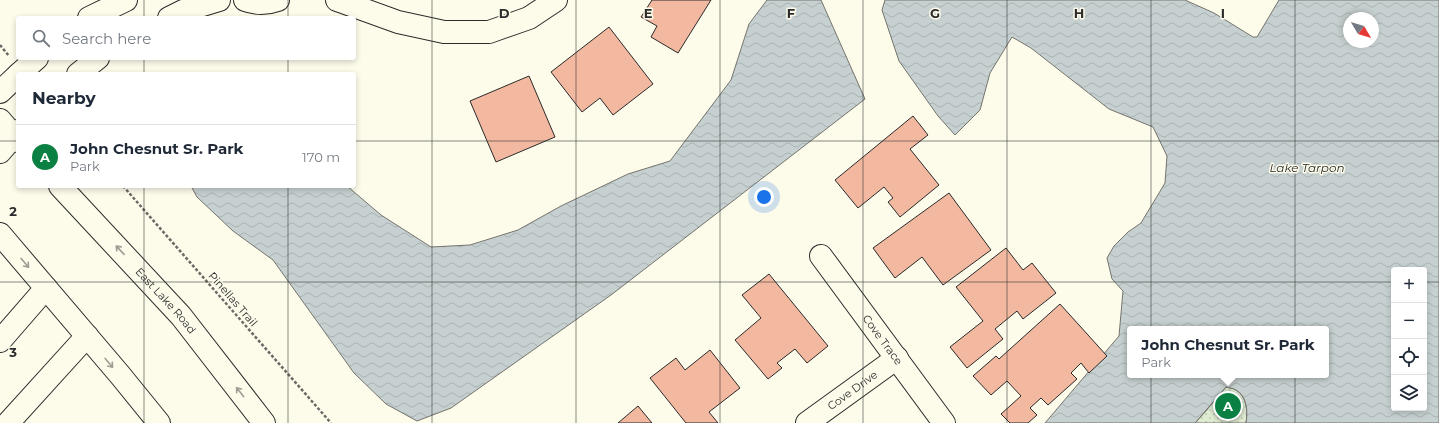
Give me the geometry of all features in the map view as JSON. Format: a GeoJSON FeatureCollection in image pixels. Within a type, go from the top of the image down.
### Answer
{"type":"FeatureCollection","features":[{"type":"Feature","properties":{"kind":"street"},"geometry":{"type":"LineString","coordinates":[[93,16],[126,0]]}},
{"type":"Feature","properties":{"kind":"street"},"geometry":{"type":"LineString","coordinates":[[176,10],[219,0]]}},
{"type":"Feature","properties":{"kind":"street"},"geometry":{"type":"LineString","coordinates":[[245,0],[258,4],[270,3],[278,0]]}},
{"type":"Feature","properties":{"kind":"street"},"geometry":{"type":"LineString","coordinates":[[338,0],[405,24],[444,32],[489,32],[529,18],[556,0]]}},
{"type":"Feature","properties":{"kind":"street"},"geometry":{"type":"LineString","coordinates":[[21,72],[35,60]]}},
{"type":"Feature","properties":{"kind":"street"},"geometry":{"type":"LineString","coordinates":[[80,72],[96,60]]}},
{"type":"Feature","properties":{"kind":"street"},"geometry":{"type":"LineString","coordinates":[[0,92],[16,77]]}},
{"type":"Feature","properties":{"kind":"street","name":"East Lake Road"},"geometry":{"type":"LineString","coordinates":[[62,188],[181,316],[264,423]]}},
{"type":"Feature","properties":{"kind":"street"},"geometry":{"type":"LineString","coordinates":[[0,234],[159,423]]}},
{"type":"Feature","properties":{"kind":"street","name":"Cove Trace"},"geometry":{"type":"LineString","coordinates":[[821,256],[944,423]]}},
{"type":"Feature","properties":{"kind":"street"},"geometry":{"type":"LineString","coordinates":[[0,341],[46,288]]}},
{"type":"Feature","properties":{"kind":"street"},"geometry":{"type":"LineString","coordinates":[[8,423],[87,336]]}},
{"type":"Feature","properties":{"kind":"street","name":"Cove Drive"},"geometry":{"type":"LineString","coordinates":[[807,423],[897,358]]}},
{"type":"Feature","properties":{"kind":"path","name":"Pinellas Trail"},"geometry":{"type":"LineString","coordinates":[[125,188],[331,423]]}},
{"type":"Feature","properties":{"kind":"green space"},"geometry":{"type":"Polygon","coordinates":[[[1226,387],[1235,389],[1245,400],[1247,409],[1246,423],[1195,423],[1206,411],[1226,387]]]}},
{"type":"Feature","properties":{"kind":"water"},"geometry":{"type":"Polygon","coordinates":[[[767,0],[821,0],[865,99],[611,295],[451,408],[417,421],[386,404],[354,373],[273,260],[233,231],[197,197],[192,188],[349,188],[381,215],[431,247],[470,245],[518,230],[561,206],[628,174],[670,161],[731,80],[749,24],[767,0]]]}},
{"type":"Feature","properties":{"kind":"water","name":"Lake Tarpon"},"geometry":{"type":"Polygon","coordinates":[[[885,0],[1185,0],[1214,13],[1253,37],[1257,37],[1279,0],[1439,0],[1439,423],[1246,423],[1247,409],[1245,400],[1235,389],[1226,387],[1195,423],[1045,423],[1119,336],[1123,291],[1112,279],[1107,258],[1114,246],[1128,232],[1141,223],[1165,183],[1167,156],[1153,127],[1109,109],[1031,48],[1012,37],[990,73],[980,110],[955,135],[938,116],[899,61],[882,10],[885,0]]]}},
{"type":"Feature","properties":{"kind":"building"},"geometry":{"type":"Polygon","coordinates":[[[652,0],[711,0],[678,53],[651,37],[657,26],[641,17],[652,0]]]}},
{"type":"Feature","properties":{"kind":"building"},"geometry":{"type":"Polygon","coordinates":[[[609,27],[653,84],[613,115],[600,98],[582,112],[551,72],[609,27]]]}},
{"type":"Feature","properties":{"kind":"building"},"geometry":{"type":"Polygon","coordinates":[[[529,76],[555,137],[496,162],[470,101],[529,76]]]}},
{"type":"Feature","properties":{"kind":"building"},"geometry":{"type":"Polygon","coordinates":[[[913,116],[928,135],[910,149],[939,185],[900,217],[888,202],[893,198],[884,187],[858,208],[835,180],[913,116]]]}},
{"type":"Feature","properties":{"kind":"building"},"geometry":{"type":"Polygon","coordinates":[[[949,193],[991,250],[943,285],[922,257],[895,278],[873,248],[949,193]]]}},
{"type":"Feature","properties":{"kind":"building"},"geometry":{"type":"Polygon","coordinates":[[[1006,248],[1023,270],[1032,263],[1056,293],[1023,319],[1017,311],[995,329],[1003,339],[967,368],[950,347],[983,321],[956,287],[1006,248]]]}},
{"type":"Feature","properties":{"kind":"building"},"geometry":{"type":"Polygon","coordinates":[[[769,274],[828,346],[807,363],[795,349],[777,363],[782,368],[768,379],[735,340],[761,318],[742,295],[769,274]]]}},
{"type":"Feature","properties":{"kind":"building"},"geometry":{"type":"Polygon","coordinates":[[[1060,304],[1107,356],[1089,373],[1081,363],[1071,373],[1077,379],[1048,405],[1041,398],[1030,408],[1037,415],[1028,423],[1010,423],[1001,414],[1021,396],[1007,381],[991,395],[973,376],[996,356],[999,359],[1060,304]]]}},
{"type":"Feature","properties":{"kind":"building"},"geometry":{"type":"Polygon","coordinates":[[[710,350],[740,388],[709,412],[718,423],[686,423],[650,378],[676,358],[685,370],[710,350]]]}},
{"type":"Feature","properties":{"kind":"building"},"geometry":{"type":"Polygon","coordinates":[[[638,406],[652,423],[618,423],[638,406]]]}},
{"type":"Feature","properties":{"kind":"place","name":"John Chesnut Sr. Park"},"geometry":{"type":"Point","coordinates":[1228,406]}}]}
